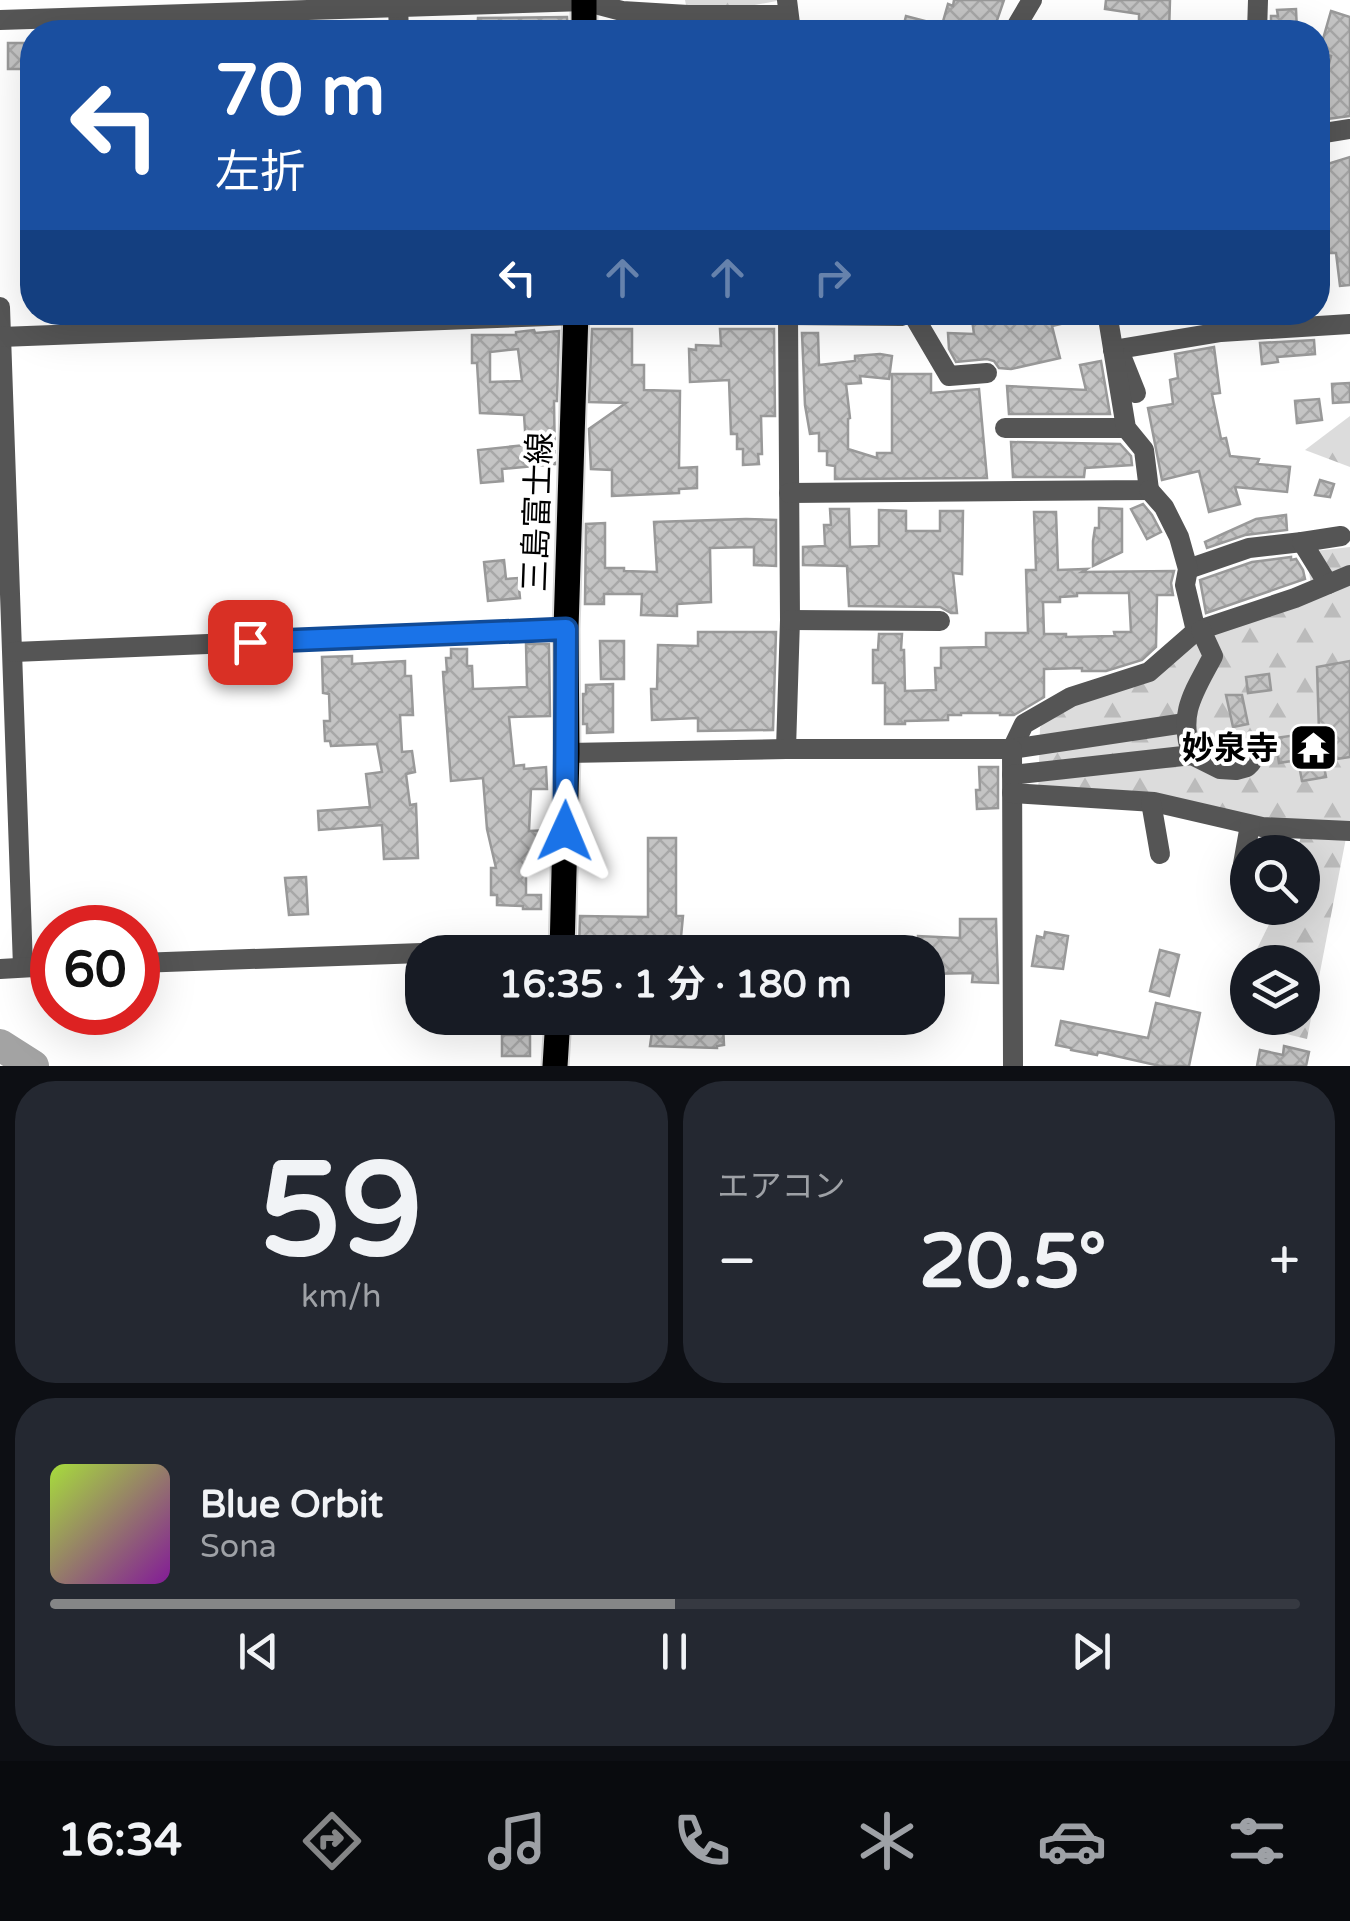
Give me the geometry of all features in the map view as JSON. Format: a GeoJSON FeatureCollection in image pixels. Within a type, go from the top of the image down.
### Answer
{"type":"FeatureCollection","features":[{"type":"Feature","properties":{"kind":"main road","name":"三島富士線"},"geometry":{"type":"LineString","coordinates":[[562,935],[566,629],[576,325]]}},
{"type":"Feature","properties":{"kind":"main road"},"geometry":{"type":"LineString","coordinates":[[554,1066],[557,1035]]}},
{"type":"Feature","properties":{"kind":"street"},"geometry":{"type":"LineString","coordinates":[[0,20],[584,0],[622,12],[788,16]]}},
{"type":"Feature","properties":{"kind":"street"},"geometry":{"type":"LineString","coordinates":[[398,7],[399,20]]}},
{"type":"Feature","properties":{"kind":"street"},"geometry":{"type":"LineString","coordinates":[[0,307],[23,967]]}},
{"type":"Feature","properties":{"kind":"street"},"geometry":{"type":"LineString","coordinates":[[1116,350],[1221,332],[1350,324]]}},
{"type":"Feature","properties":{"kind":"street"},"geometry":{"type":"LineString","coordinates":[[1,338],[312,325]]}},
{"type":"Feature","properties":{"kind":"street"},"geometry":{"type":"LineString","coordinates":[[786,749],[790,620],[788,325]]}},
{"type":"Feature","properties":{"kind":"street"},"geometry":{"type":"LineString","coordinates":[[919,325],[949,376],[987,373]]}},
{"type":"Feature","properties":{"kind":"street"},"geometry":{"type":"LineString","coordinates":[[1110,325],[1126,428],[1144,450],[1150,490],[1179,537],[1188,569],[1185,585],[1198,630],[1212,656],[1184,723],[1192,755]]}},
{"type":"Feature","properties":{"kind":"street"},"geometry":{"type":"LineString","coordinates":[[1116,350],[1136,393]]}},
{"type":"Feature","properties":{"kind":"street"},"geometry":{"type":"LineString","coordinates":[[1005,428],[1126,428]]}},
{"type":"Feature","properties":{"kind":"street"},"geometry":{"type":"LineString","coordinates":[[789,493],[1150,490]]}},
{"type":"Feature","properties":{"kind":"street"},"geometry":{"type":"LineString","coordinates":[[1188,569],[1249,548],[1341,536]]}},
{"type":"Feature","properties":{"kind":"street"},"geometry":{"type":"LineString","coordinates":[[1302,542],[1328,584]]}},
{"type":"Feature","properties":{"kind":"street"},"geometry":{"type":"LineString","coordinates":[[1013,1066],[1012,748],[1024,724],[1071,697],[1149,672],[1198,630],[1350,575]]}},
{"type":"Feature","properties":{"kind":"street"},"geometry":{"type":"LineString","coordinates":[[790,620],[940,621]]}},
{"type":"Feature","properties":{"kind":"street"},"geometry":{"type":"LineString","coordinates":[[14,652],[566,629]]}},
{"type":"Feature","properties":{"kind":"street"},"geometry":{"type":"LineString","coordinates":[[567,753],[1012,748],[1184,723]]}},
{"type":"Feature","properties":{"kind":"street"},"geometry":{"type":"LineString","coordinates":[[1012,784],[1192,755],[1220,769],[1236,770],[1251,763]]}},
{"type":"Feature","properties":{"kind":"street"},"geometry":{"type":"LineString","coordinates":[[1012,784],[1151,802],[1250,825],[1350,832]]}},
{"type":"Feature","properties":{"kind":"street"},"geometry":{"type":"LineString","coordinates":[[1151,802],[1160,854]]}},
{"type":"Feature","properties":{"kind":"street"},"geometry":{"type":"LineString","coordinates":[[1248,835],[1250,825]]}},
{"type":"Feature","properties":{"kind":"street"},"geometry":{"type":"LineString","coordinates":[[160,962],[405,954]]}},
{"type":"Feature","properties":{"kind":"street"},"geometry":{"type":"LineString","coordinates":[[0,969],[30,967]]}},
{"type":"Feature","properties":{"kind":"green space"},"geometry":{"type":"Polygon","coordinates":[[[685,0],[782,0],[739,8],[718,20],[672,20],[686,5],[685,0]]]}},
{"type":"Feature","properties":{"kind":"green space"},"geometry":{"type":"Polygon","coordinates":[[[1350,416],[1350,467],[1305,450],[1350,416]]]}},
{"type":"Feature","properties":{"kind":"green space"},"geometry":{"type":"Polygon","coordinates":[[[1350,547],[1350,837],[1346,838],[1320,972],[1320,945],[1259,945],[1269,925],[1320,925],[1320,835],[1290,835],[1179,814],[1038,797],[1040,728],[1054,699],[1149,672],[1188,638],[1311,585],[1306,552],[1350,547]]]}},
{"type":"Feature","properties":{"kind":"building"},"geometry":{"type":"Polygon","coordinates":[[[954,0],[1004,0],[997,20],[943,20],[948,4],[953,6],[954,0]]]}},
{"type":"Feature","properties":{"kind":"building"},"geometry":{"type":"Polygon","coordinates":[[[1106,0],[1170,0],[1169,20],[1139,20],[1139,14],[1105,9],[1106,0]]]}},
{"type":"Feature","properties":{"kind":"building"},"geometry":{"type":"Polygon","coordinates":[[[1296,9],[1296,20],[1271,20],[1271,16],[1278,16],[1277,10],[1296,9]]]}},
{"type":"Feature","properties":{"kind":"building"},"geometry":{"type":"Polygon","coordinates":[[[1331,11],[1350,17],[1350,116],[1330,119],[1331,56],[1331,11]]]}},
{"type":"Feature","properties":{"kind":"building"},"geometry":{"type":"Polygon","coordinates":[[[567,17],[567,20],[478,20],[567,17]]]}},
{"type":"Feature","properties":{"kind":"building"},"geometry":{"type":"Polygon","coordinates":[[[8,43],[20,43],[20,69],[8,69],[8,43]]]}},
{"type":"Feature","properties":{"kind":"building"},"geometry":{"type":"Polygon","coordinates":[[[1350,157],[1350,285],[1340,286],[1336,253],[1330,253],[1330,163],[1350,157]]]}},
{"type":"Feature","properties":{"kind":"building"},"geometry":{"type":"Polygon","coordinates":[[[973,325],[1056,325],[1052,326],[1060,358],[1011,369],[999,368],[987,359],[956,362],[949,349],[948,333],[974,334],[973,325]]]}},
{"type":"Feature","properties":{"kind":"building"},"geometry":{"type":"Polygon","coordinates":[[[592,329],[632,329],[632,365],[644,365],[644,390],[680,391],[679,468],[697,467],[697,488],[679,489],[679,493],[612,496],[612,470],[591,469],[589,429],[626,403],[589,402],[592,329]]]}},
{"type":"Feature","properties":{"kind":"building"},"geometry":{"type":"Polygon","coordinates":[[[720,329],[774,329],[775,416],[761,416],[759,464],[743,465],[743,449],[737,449],[737,434],[731,434],[729,380],[690,382],[689,349],[696,350],[696,345],[721,346],[720,329]]]}},
{"type":"Feature","properties":{"kind":"building"},"geometry":{"type":"Polygon","coordinates":[[[559,331],[555,464],[502,469],[503,481],[481,483],[478,450],[526,445],[524,415],[480,413],[472,335],[559,331]],[[518,349],[490,352],[490,382],[522,381],[518,349]]]}},
{"type":"Feature","properties":{"kind":"building"},"geometry":{"type":"Polygon","coordinates":[[[802,333],[818,333],[819,365],[855,361],[855,356],[892,356],[889,379],[860,376],[861,383],[846,384],[848,449],[877,458],[877,453],[892,453],[892,374],[931,374],[931,393],[979,389],[987,478],[835,479],[835,466],[827,465],[827,451],[819,451],[819,433],[810,434],[802,333]]]}},
{"type":"Feature","properties":{"kind":"building"},"geometry":{"type":"Polygon","coordinates":[[[1314,340],[1315,354],[1277,357],[1278,362],[1262,364],[1260,343],[1314,340]]]}},
{"type":"Feature","properties":{"kind":"building"},"geometry":{"type":"Polygon","coordinates":[[[1214,347],[1220,393],[1212,394],[1221,439],[1226,438],[1230,456],[1290,467],[1287,492],[1235,487],[1240,504],[1209,512],[1199,471],[1162,480],[1148,408],[1173,404],[1170,380],[1178,378],[1175,354],[1214,347]]]}},
{"type":"Feature","properties":{"kind":"building"},"geometry":{"type":"Polygon","coordinates":[[[1101,361],[1110,414],[1009,414],[1007,386],[1086,390],[1080,365],[1101,361]]]}},
{"type":"Feature","properties":{"kind":"building"},"geometry":{"type":"Polygon","coordinates":[[[1350,383],[1350,402],[1333,403],[1332,384],[1350,383]]]}},
{"type":"Feature","properties":{"kind":"building"},"geometry":{"type":"Polygon","coordinates":[[[1319,399],[1322,420],[1297,423],[1295,401],[1319,399]]]}},
{"type":"Feature","properties":{"kind":"building"},"geometry":{"type":"Polygon","coordinates":[[[1011,442],[1120,444],[1131,456],[1132,465],[1085,468],[1084,477],[1013,477],[1011,442]]]}},
{"type":"Feature","properties":{"kind":"building"},"geometry":{"type":"Polygon","coordinates":[[[1320,480],[1334,484],[1330,497],[1315,495],[1320,480]]]}},
{"type":"Feature","properties":{"kind":"building"},"geometry":{"type":"Polygon","coordinates":[[[1143,504],[1161,532],[1147,539],[1131,509],[1143,504]]]}},
{"type":"Feature","properties":{"kind":"building"},"geometry":{"type":"Polygon","coordinates":[[[1099,508],[1122,509],[1122,552],[1093,566],[1093,541],[1095,528],[1099,528],[1099,508]]]}},
{"type":"Feature","properties":{"kind":"building"},"geometry":{"type":"Polygon","coordinates":[[[830,509],[849,509],[850,547],[879,546],[879,510],[906,511],[906,531],[940,531],[940,511],[963,511],[962,574],[953,573],[957,613],[940,607],[849,606],[847,566],[803,565],[803,547],[825,546],[824,525],[831,525],[830,509]]]}},
{"type":"Feature","properties":{"kind":"building"},"geometry":{"type":"Polygon","coordinates":[[[1034,512],[1056,512],[1058,570],[1174,571],[1173,595],[1157,595],[1156,647],[1142,660],[1106,671],[1044,669],[1044,697],[1014,715],[961,713],[948,715],[948,720],[885,724],[885,683],[873,683],[873,650],[878,650],[879,634],[902,634],[905,691],[936,690],[935,668],[941,668],[941,648],[986,647],[986,633],[1028,633],[1026,570],[1036,570],[1034,512]],[[1077,593],[1060,597],[1060,602],[1043,602],[1044,634],[1115,636],[1114,632],[1131,632],[1129,593],[1077,593]]]}},
{"type":"Feature","properties":{"kind":"building"},"geometry":{"type":"Polygon","coordinates":[[[1286,515],[1287,530],[1245,535],[1207,548],[1205,542],[1256,519],[1286,515]]]}},
{"type":"Feature","properties":{"kind":"building"},"geometry":{"type":"Polygon","coordinates":[[[776,520],[776,566],[754,565],[754,547],[710,548],[711,602],[677,604],[677,616],[641,615],[642,594],[604,594],[604,604],[585,604],[586,524],[605,523],[605,568],[657,572],[654,522],[776,520]]]}},
{"type":"Feature","properties":{"kind":"building"},"geometry":{"type":"Polygon","coordinates":[[[1291,557],[1303,570],[1305,579],[1206,613],[1200,580],[1252,562],[1291,557]]]}},
{"type":"Feature","properties":{"kind":"building"},"geometry":{"type":"Polygon","coordinates":[[[504,560],[506,579],[518,578],[520,598],[488,601],[484,562],[504,560]]]}},
{"type":"Feature","properties":{"kind":"building"},"geometry":{"type":"Polygon","coordinates":[[[698,632],[776,632],[773,730],[698,731],[698,718],[652,720],[651,689],[657,689],[658,645],[698,646],[698,632]]]}},
{"type":"Feature","properties":{"kind":"building"},"geometry":{"type":"Polygon","coordinates":[[[600,641],[624,641],[624,679],[601,679],[600,641]]]}},
{"type":"Feature","properties":{"kind":"building"},"geometry":{"type":"Polygon","coordinates":[[[526,644],[549,644],[550,716],[509,717],[514,766],[546,767],[547,789],[531,789],[529,831],[549,830],[548,858],[526,860],[526,895],[541,895],[541,909],[497,905],[497,895],[491,895],[491,868],[496,868],[487,829],[483,778],[451,781],[443,672],[447,672],[446,658],[451,658],[451,649],[467,649],[473,689],[527,687],[526,644]]]}},
{"type":"Feature","properties":{"kind":"building"},"geometry":{"type":"Polygon","coordinates":[[[352,656],[352,664],[405,661],[405,676],[411,676],[413,715],[400,715],[402,752],[412,751],[415,772],[406,774],[410,805],[416,804],[418,858],[384,859],[382,825],[319,830],[318,811],[370,807],[366,774],[382,772],[377,744],[331,746],[330,741],[325,741],[324,721],[330,721],[329,694],[323,693],[322,657],[352,656]]]}},
{"type":"Feature","properties":{"kind":"building"},"geometry":{"type":"Polygon","coordinates":[[[1350,661],[1350,757],[1323,761],[1326,777],[1302,781],[1298,760],[1279,763],[1275,738],[1319,732],[1317,667],[1350,661]]]}},
{"type":"Feature","properties":{"kind":"building"},"geometry":{"type":"Polygon","coordinates":[[[1269,674],[1271,690],[1248,693],[1246,677],[1269,674]]]}},
{"type":"Feature","properties":{"kind":"building"},"geometry":{"type":"Polygon","coordinates":[[[613,684],[613,732],[587,733],[587,724],[583,724],[586,685],[613,684]]]}},
{"type":"Feature","properties":{"kind":"building"},"geometry":{"type":"Polygon","coordinates":[[[1226,695],[1242,695],[1248,724],[1233,727],[1226,695]]]}},
{"type":"Feature","properties":{"kind":"building"},"geometry":{"type":"Polygon","coordinates":[[[979,767],[998,767],[998,808],[977,809],[979,767]]]}},
{"type":"Feature","properties":{"kind":"building"},"geometry":{"type":"Polygon","coordinates":[[[648,838],[676,838],[676,916],[683,916],[681,935],[579,935],[580,916],[648,917],[648,838]]]}},
{"type":"Feature","properties":{"kind":"building"},"geometry":{"type":"Polygon","coordinates":[[[306,877],[308,914],[289,915],[285,878],[306,877]]]}},
{"type":"Feature","properties":{"kind":"building"},"geometry":{"type":"Polygon","coordinates":[[[960,919],[996,919],[998,983],[972,982],[973,973],[945,974],[945,937],[960,938],[960,919]]]}},
{"type":"Feature","properties":{"kind":"building"},"geometry":{"type":"Polygon","coordinates":[[[1045,932],[1068,936],[1063,969],[1032,966],[1037,936],[1044,938],[1045,932]]]}},
{"type":"Feature","properties":{"kind":"building"},"geometry":{"type":"Polygon","coordinates":[[[1160,950],[1179,955],[1169,996],[1150,991],[1160,950]]]}},
{"type":"Feature","properties":{"kind":"building"},"geometry":{"type":"Polygon","coordinates":[[[1156,1003],[1200,1013],[1189,1066],[1160,1066],[1056,1045],[1061,1021],[1148,1038],[1156,1003]]]}},
{"type":"Feature","properties":{"kind":"building"},"geometry":{"type":"Polygon","coordinates":[[[502,1035],[530,1035],[530,1056],[502,1056],[502,1035]]]}},
{"type":"Feature","properties":{"kind":"building"},"geometry":{"type":"Polygon","coordinates":[[[652,1035],[724,1035],[724,1045],[717,1048],[650,1046],[652,1035]]]}},
{"type":"Feature","properties":{"kind":"building"},"geometry":{"type":"Polygon","coordinates":[[[1284,1046],[1309,1052],[1306,1066],[1257,1066],[1260,1050],[1283,1055],[1284,1046]]]}},
{"type":"Feature","properties":{"kind":"waterway"},"geometry":{"type":"LineString","coordinates":[[0,1045],[33,1066]]}},
{"type":"Feature","properties":{"kind":"place","name":"妙泉寺"},"geometry":{"type":"Point","coordinates":[1313,748]}},
{"type":"Feature","properties":{"kind":"route"},"geometry":{"type":"LineString","coordinates":[[250,642],[566,629],[565,831]]}}]}
